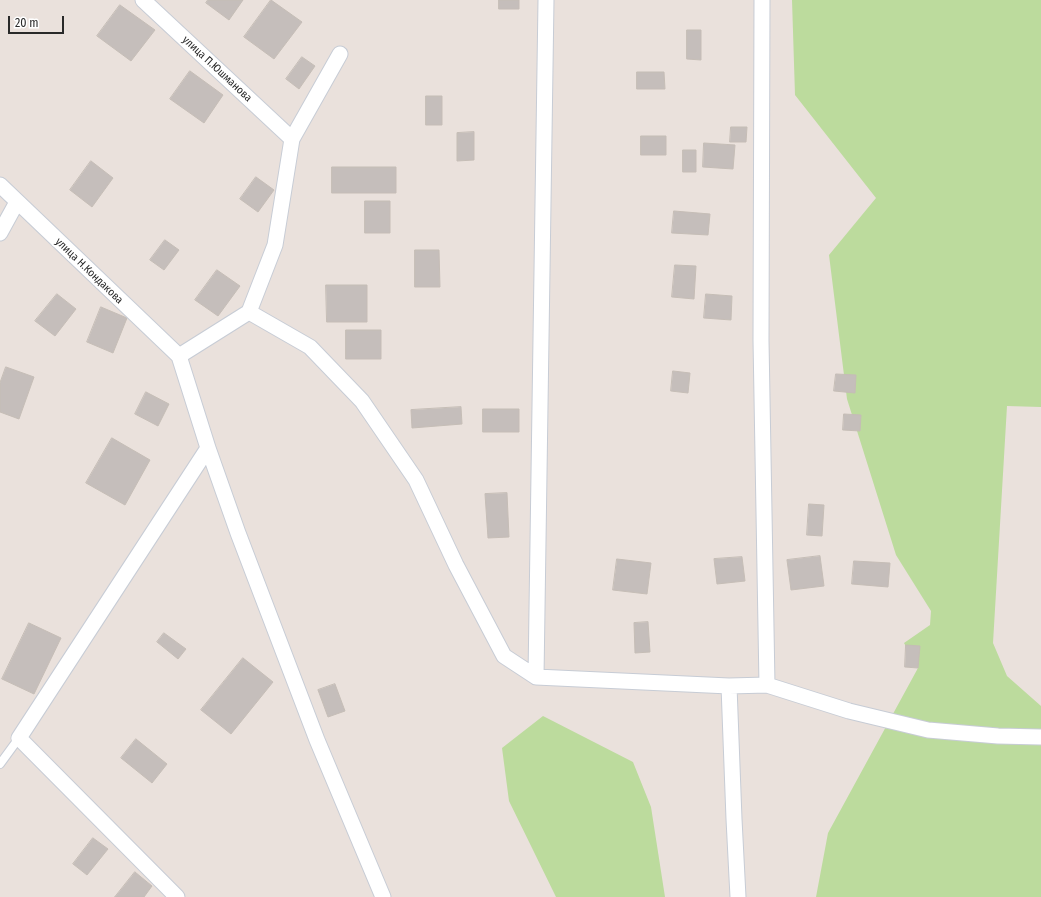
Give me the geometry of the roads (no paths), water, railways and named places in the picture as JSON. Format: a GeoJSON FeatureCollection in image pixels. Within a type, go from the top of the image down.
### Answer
{"type":"FeatureCollection","features":[{"type":"Feature","properties":{"kind":"street","name":"улица П.Юшманова"},"geometry":{"type":"LineString","coordinates":[[143,0],[292,139]]}},
{"type":"Feature","properties":{"kind":"street"},"geometry":{"type":"LineString","coordinates":[[536,677],[546,0]]}},
{"type":"Feature","properties":{"kind":"street"},"geometry":{"type":"LineString","coordinates":[[762,0],[761,340],[767,685]]}},
{"type":"Feature","properties":{"kind":"street"},"geometry":{"type":"LineString","coordinates":[[340,54],[292,139],[275,245],[249,312],[179,356],[208,448],[238,534],[317,740],[383,897]]}},
{"type":"Feature","properties":{"kind":"street","name":"улица Н.Кондакова"},"geometry":{"type":"LineString","coordinates":[[0,185],[179,356]]}},
{"type":"Feature","properties":{"kind":"street"},"geometry":{"type":"LineString","coordinates":[[0,233],[17,202]]}},
{"type":"Feature","properties":{"kind":"street"},"geometry":{"type":"LineString","coordinates":[[249,312],[310,347],[362,400],[416,480],[456,565],[504,656],[536,677],[729,686],[767,685],[849,710],[928,730],[998,736],[1041,737]]}},
{"type":"Feature","properties":{"kind":"street"},"geometry":{"type":"LineString","coordinates":[[177,897],[19,738],[208,448]]}},
{"type":"Feature","properties":{"kind":"street"},"geometry":{"type":"LineString","coordinates":[[729,686],[738,897]]}},
{"type":"Feature","properties":{"kind":"lane"},"geometry":{"type":"LineString","coordinates":[[0,764],[19,738]]}}]}
